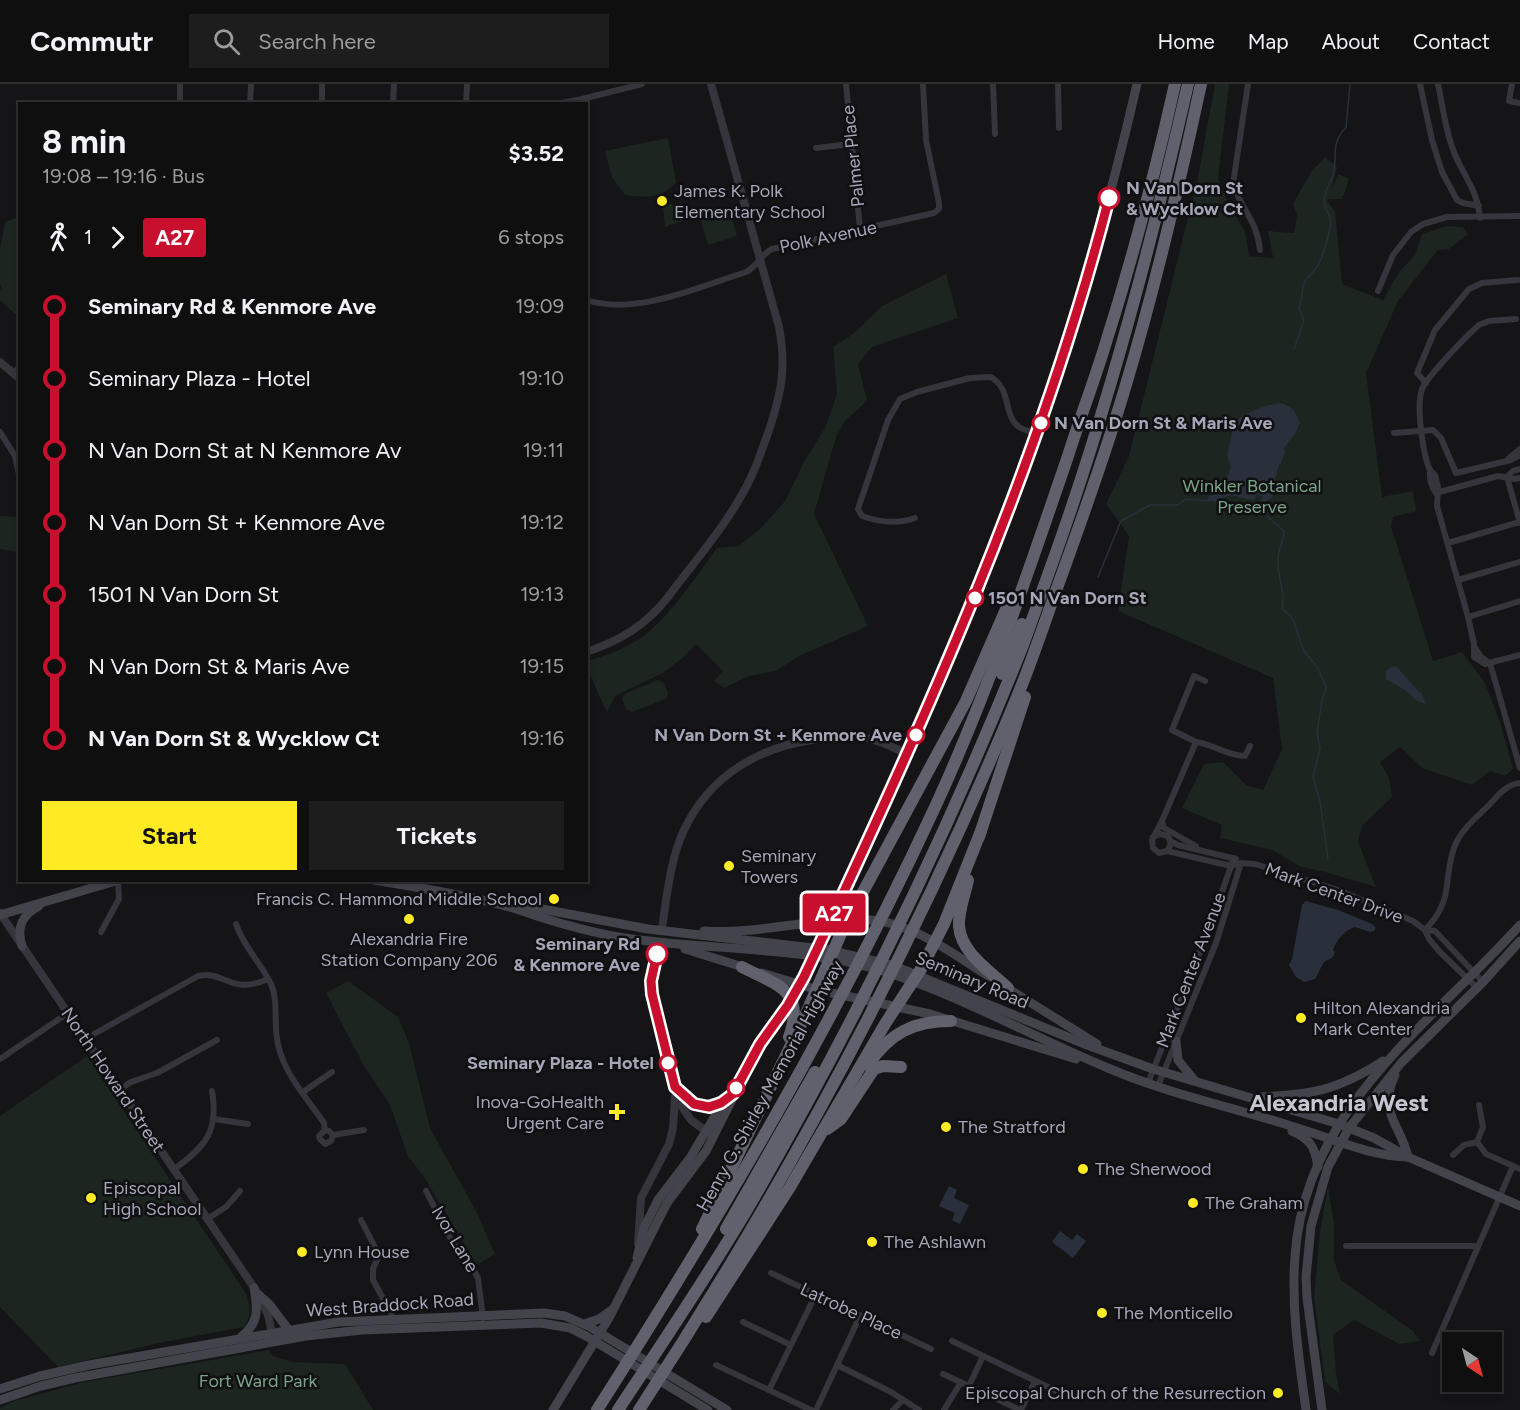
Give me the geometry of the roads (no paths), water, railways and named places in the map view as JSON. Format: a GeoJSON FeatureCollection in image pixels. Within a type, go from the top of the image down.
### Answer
{"type":"FeatureCollection","features":[{"type":"Feature","properties":{"kind":"highway","name":"Henry G. Shirley Memorial Highway"},"geometry":{"type":"LineString","coordinates":[[597,1410],[677,1284],[793,1087],[914,853],[980,702],[1049,512],[1113,321],[1152,180],[1175,84]]}},
{"type":"Feature","properties":{"kind":"highway"},"geometry":{"type":"LineString","coordinates":[[618,1410],[742,1217],[832,1057],[949,817],[990,725],[1030,625],[1078,490],[1116,371],[1140,285],[1188,84]]}},
{"type":"Feature","properties":{"kind":"highway"},"geometry":{"type":"LineString","coordinates":[[822,1133],[891,1007],[921,969],[930,940],[955,898],[981,831],[1047,635],[1136,348],[1183,168],[1201,84]]}},
{"type":"Feature","properties":{"kind":"highway"},"geometry":{"type":"LineString","coordinates":[[871,964],[916,872],[988,709],[1045,560],[1140,285]]}},
{"type":"Feature","properties":{"kind":"highway"},"geometry":{"type":"LineString","coordinates":[[675,1360],[824,1101],[917,922],[1018,695],[1089,501]]}},
{"type":"Feature","properties":{"kind":"highway"},"geometry":{"type":"LineString","coordinates":[[677,1284],[682,1263],[718,1197],[813,989],[837,944],[845,920],[966,701],[1049,512]]}},
{"type":"Feature","properties":{"kind":"highway"},"geometry":{"type":"LineString","coordinates":[[981,831],[961,910],[960,934],[972,954],[1008,988]]}},
{"type":"Feature","properties":{"kind":"highway"},"geometry":{"type":"LineString","coordinates":[[742,967],[787,986],[795,1013],[772,1083]]}},
{"type":"Feature","properties":{"kind":"highway"},"geometry":{"type":"LineString","coordinates":[[834,994],[842,1008],[843,1020]]}},
{"type":"Feature","properties":{"kind":"highway"},"geometry":{"type":"LineString","coordinates":[[675,1322],[843,1020],[855,1008],[874,1004]]}},
{"type":"Feature","properties":{"kind":"highway"},"geometry":{"type":"LineString","coordinates":[[639,1410],[652,1396],[752,1247],[822,1133],[873,1058],[893,1038],[909,1027],[922,1023],[951,1021]]}},
{"type":"Feature","properties":{"kind":"highway"},"geometry":{"type":"LineString","coordinates":[[822,1133],[841,1119],[874,1069],[883,1066],[901,1067]]}},
{"type":"Feature","properties":{"kind":"highway"},"geometry":{"type":"LineString","coordinates":[[647,1410],[652,1396]]}},
{"type":"Feature","properties":{"kind":"main road"},"geometry":{"type":"LineString","coordinates":[[553,1410],[614,1309],[636,1260],[644,1251],[662,1202],[702,1158],[710,1134],[729,1110],[733,1094],[760,1044],[788,1005],[804,977],[907,754],[980,587],[1037,434],[1094,252],[1137,84]]}},
{"type":"Feature","properties":{"kind":"main road"},"geometry":{"type":"LineString","coordinates":[[0,914],[115,882]]}},
{"type":"Feature","properties":{"kind":"main road","name":"Seminary Road"},"geometry":{"type":"LineString","coordinates":[[392,882],[541,913],[796,950]]}},
{"type":"Feature","properties":{"kind":"main road"},"geometry":{"type":"LineString","coordinates":[[22,946],[20,927],[24,917],[37,907],[57,897]]}},
{"type":"Feature","properties":{"kind":"main road","name":"Seminary Road"},"geometry":{"type":"LineString","coordinates":[[541,913],[587,930],[631,939],[796,950],[830,950],[928,983],[1117,1056],[1150,1077],[1195,1081],[1339,1124],[1520,1206]]}},
{"type":"Feature","properties":{"kind":"main road"},"geometry":{"type":"LineString","coordinates":[[658,929],[742,931],[845,920],[895,924],[930,940],[1117,1056]]}},
{"type":"Feature","properties":{"kind":"main road"},"geometry":{"type":"LineString","coordinates":[[1322,1410],[1306,1298],[1307,1255],[1311,1226],[1322,1185],[1339,1139],[1339,1124],[1360,1093],[1394,1053],[1520,925]]}},
{"type":"Feature","properties":{"kind":"main road"},"geometry":{"type":"LineString","coordinates":[[1306,1410],[1295,1330],[1294,1263],[1304,1206],[1317,1167],[1401,1063],[1520,941]]}},
{"type":"Feature","properties":{"kind":"main road"},"geometry":{"type":"LineString","coordinates":[[660,942],[742,967]]}},
{"type":"Feature","properties":{"kind":"main road","name":"Seminary Road"},"geometry":{"type":"LineString","coordinates":[[928,983],[1108,1069],[1150,1077],[1254,1114],[1394,1156],[1408,1157]]}},
{"type":"Feature","properties":{"kind":"main road"},"geometry":{"type":"LineString","coordinates":[[787,986],[813,989],[874,1004],[930,1014],[1108,1069]]}},
{"type":"Feature","properties":{"kind":"main road"},"geometry":{"type":"LineString","coordinates":[[1013,1024],[1150,1077]]}},
{"type":"Feature","properties":{"kind":"main road"},"geometry":{"type":"LineString","coordinates":[[1176,1041],[1178,1060],[1195,1081]]}},
{"type":"Feature","properties":{"kind":"main road"},"geometry":{"type":"LineString","coordinates":[[1252,1097],[1298,1095],[1322,1091],[1359,1076],[1394,1053]]}},
{"type":"Feature","properties":{"kind":"main road"},"geometry":{"type":"LineString","coordinates":[[1401,1063],[1391,1083],[1389,1104],[1393,1123],[1406,1148],[1408,1157]]}},
{"type":"Feature","properties":{"kind":"main road"},"geometry":{"type":"LineString","coordinates":[[1254,1114],[1308,1139],[1316,1154],[1317,1167]]}},
{"type":"Feature","properties":{"kind":"main road"},"geometry":{"type":"LineString","coordinates":[[1339,1139],[1399,1150]]}},
{"type":"Feature","properties":{"kind":"main road"},"geometry":{"type":"LineString","coordinates":[[256,1292],[269,1304],[288,1329]]}},
{"type":"Feature","properties":{"kind":"main road"},"geometry":{"type":"LineString","coordinates":[[239,1338],[255,1321],[258,1309],[256,1292]]}},
{"type":"Feature","properties":{"kind":"main road"},"geometry":{"type":"LineString","coordinates":[[584,1324],[599,1319],[614,1309]]}},
{"type":"Feature","properties":{"kind":"main road","name":"West Braddock Road"},"geometry":{"type":"LineString","coordinates":[[0,1389],[66,1370],[239,1338],[362,1330],[544,1313],[565,1316],[584,1324],[598,1337],[708,1410]]}},
{"type":"Feature","properties":{"kind":"main road","name":"West Braddock Road"},"geometry":{"type":"LineString","coordinates":[[0,1400],[75,1378],[272,1337],[288,1329],[338,1322],[394,1319],[483,1320],[554,1324],[598,1337],[727,1410]]}},
{"type":"Feature","properties":{"kind":"street"},"geometry":{"type":"LineString","coordinates":[[180,84],[180,102]]}},
{"type":"Feature","properties":{"kind":"street"},"geometry":{"type":"LineString","coordinates":[[250,102],[251,84]]}},
{"type":"Feature","properties":{"kind":"street"},"geometry":{"type":"LineString","coordinates":[[322,84],[322,102]]}},
{"type":"Feature","properties":{"kind":"street"},"geometry":{"type":"LineString","coordinates":[[393,102],[394,84]]}},
{"type":"Feature","properties":{"kind":"street"},"geometry":{"type":"LineString","coordinates":[[466,102],[467,84]]}},
{"type":"Feature","properties":{"kind":"street"},"geometry":{"type":"LineString","coordinates":[[570,102],[642,84]]}},
{"type":"Feature","properties":{"kind":"street"},"geometry":{"type":"LineString","coordinates":[[588,651],[622,638],[639,627],[659,609],[732,511],[753,475],[778,400],[784,365],[779,327],[711,84]]}},
{"type":"Feature","properties":{"kind":"street","name":"Palmer Place"},"geometry":{"type":"LineString","coordinates":[[846,84],[860,229]]}},
{"type":"Feature","properties":{"kind":"street","name":"Polk Avenue"},"geometry":{"type":"LineString","coordinates":[[588,300],[617,305],[650,302],[746,272],[753,268],[760,257],[772,249],[925,216],[938,210],[939,203],[925,131],[923,84]]}},
{"type":"Feature","properties":{"kind":"street"},"geometry":{"type":"LineString","coordinates":[[993,84],[996,134]]}},
{"type":"Feature","properties":{"kind":"street"},"geometry":{"type":"LineString","coordinates":[[1058,84],[1059,128]]}},
{"type":"Feature","properties":{"kind":"street"},"geometry":{"type":"LineString","coordinates":[[1248,84],[1233,184],[1237,196],[1257,231],[1260,250]]}},
{"type":"Feature","properties":{"kind":"street"},"geometry":{"type":"LineString","coordinates":[[1420,84],[1432,140],[1442,172],[1457,200],[1463,204],[1479,206]]}},
{"type":"Feature","properties":{"kind":"street"},"geometry":{"type":"LineString","coordinates":[[1438,84],[1451,142],[1479,206],[1480,218]]}},
{"type":"Feature","properties":{"kind":"street"},"geometry":{"type":"LineString","coordinates":[[1512,84],[1509,101],[1520,103]]}},
{"type":"Feature","properties":{"kind":"street"},"geometry":{"type":"LineString","coordinates":[[816,148],[851,144]]}},
{"type":"Feature","properties":{"kind":"street"},"geometry":{"type":"LineString","coordinates":[[1378,291],[1393,255],[1411,232],[1423,224],[1447,217],[1520,216]]}},
{"type":"Feature","properties":{"kind":"street"},"geometry":{"type":"LineString","coordinates":[[1426,383],[1417,373],[1435,330],[1469,289],[1482,284],[1518,280]]}},
{"type":"Feature","properties":{"kind":"street"},"geometry":{"type":"LineString","coordinates":[[1516,319],[1489,321],[1479,325],[1426,383],[1420,397],[1429,476],[1436,493],[1437,506],[1475,648],[1481,657],[1490,663],[1520,768]]}},
{"type":"Feature","properties":{"kind":"street"},"geometry":{"type":"LineString","coordinates":[[0,362],[18,372]]}},
{"type":"Feature","properties":{"kind":"street"},"geometry":{"type":"LineString","coordinates":[[915,518],[902,522],[871,518],[862,516],[858,509],[888,420],[900,399],[913,393],[970,378],[991,377],[1003,387],[1010,414],[1015,423],[1020,428],[1037,434]]}},
{"type":"Feature","properties":{"kind":"street"},"geometry":{"type":"LineString","coordinates":[[1394,433],[1432,429],[1441,438],[1456,473],[1511,460],[1520,455]]}},
{"type":"Feature","properties":{"kind":"street"},"geometry":{"type":"LineString","coordinates":[[0,432],[15,456],[18,470]]}},
{"type":"Feature","properties":{"kind":"street"},"geometry":{"type":"LineString","coordinates":[[1508,460],[1520,449],[1520,443]]}},
{"type":"Feature","properties":{"kind":"street"},"geometry":{"type":"LineString","coordinates":[[1507,477],[1513,471],[1520,469]]}},
{"type":"Feature","properties":{"kind":"street"},"geometry":{"type":"LineString","coordinates":[[1436,493],[1498,476],[1520,478]]}},
{"type":"Feature","properties":{"kind":"street"},"geometry":{"type":"LineString","coordinates":[[1448,543],[1520,523],[1507,477]]}},
{"type":"Feature","properties":{"kind":"street"},"geometry":{"type":"LineString","coordinates":[[1458,580],[1520,562]]}},
{"type":"Feature","properties":{"kind":"street"},"geometry":{"type":"LineString","coordinates":[[1468,617],[1520,601]]}},
{"type":"Feature","properties":{"kind":"street"},"geometry":{"type":"LineString","coordinates":[[1490,663],[1520,655]]}},
{"type":"Feature","properties":{"kind":"street"},"geometry":{"type":"LineString","coordinates":[[1205,681],[1194,676],[1172,730],[1196,742],[1235,756],[1245,756],[1250,746]]}},
{"type":"Feature","properties":{"kind":"street"},"geometry":{"type":"LineString","coordinates":[[658,929],[683,831],[703,799],[737,767],[764,752],[786,744],[843,736],[867,738],[907,754]]}},
{"type":"Feature","properties":{"kind":"street"},"geometry":{"type":"LineString","coordinates":[[1153,838],[1157,834],[1168,836],[1170,841],[1167,851],[1162,853],[1154,850],[1153,838],[1196,742]]}},
{"type":"Feature","properties":{"kind":"street"},"geometry":{"type":"LineString","coordinates":[[1425,930],[1443,907],[1453,853],[1458,839],[1499,794],[1509,786],[1520,783]]}},
{"type":"Feature","properties":{"kind":"street","name":"Mark Center Drive"},"geometry":{"type":"LineString","coordinates":[[1162,821],[1164,828],[1169,832],[1202,850]]}},
{"type":"Feature","properties":{"kind":"street","name":"Mark Center Drive"},"geometry":{"type":"LineString","coordinates":[[1170,841],[1234,858],[1241,863]]}},
{"type":"Feature","properties":{"kind":"street","name":"Mark Center Drive"},"geometry":{"type":"LineString","coordinates":[[1167,851],[1231,866],[1241,863],[1255,864],[1338,890],[1413,921],[1425,930],[1435,932],[1479,985]]}},
{"type":"Feature","properties":{"kind":"street","name":"Mark Center Avenue"},"geometry":{"type":"LineString","coordinates":[[1150,1077],[1205,939],[1234,858]]}},
{"type":"Feature","properties":{"kind":"street","name":"Mark Center Avenue"},"geometry":{"type":"LineString","coordinates":[[1162,1077],[1216,941],[1241,863]]}},
{"type":"Feature","properties":{"kind":"street"},"geometry":{"type":"LineString","coordinates":[[101,932],[119,899],[119,882]]}},
{"type":"Feature","properties":{"kind":"street","name":"North Howard Street"},"geometry":{"type":"LineString","coordinates":[[0,914],[256,1292],[268,1315],[272,1337]]}},
{"type":"Feature","properties":{"kind":"street"},"geometry":{"type":"LineString","coordinates":[[236,924],[241,937],[268,979],[274,994],[276,1029],[280,1052],[287,1069],[324,1123],[325,1130]]}},
{"type":"Feature","properties":{"kind":"street"},"geometry":{"type":"LineString","coordinates":[[660,942],[651,981],[652,994],[675,1087],[687,1116],[710,1134]]}},
{"type":"Feature","properties":{"kind":"street"},"geometry":{"type":"LineString","coordinates":[[85,1039],[198,976],[210,975],[238,985],[256,984],[268,979]]}},
{"type":"Feature","properties":{"kind":"street"},"geometry":{"type":"LineString","coordinates":[[0,1059],[68,1013]]}},
{"type":"Feature","properties":{"kind":"street"},"geometry":{"type":"LineString","coordinates":[[119,1090],[217,1040]]}},
{"type":"Feature","properties":{"kind":"street"},"geometry":{"type":"LineString","coordinates":[[303,1092],[332,1072]]}},
{"type":"Feature","properties":{"kind":"street"},"geometry":{"type":"LineString","coordinates":[[675,1087],[692,1103],[705,1107],[721,1103],[733,1094]]}},
{"type":"Feature","properties":{"kind":"street"},"geometry":{"type":"LineString","coordinates":[[636,1260],[639,1209],[644,1191],[669,1144],[676,1103],[675,1087]]}},
{"type":"Feature","properties":{"kind":"street"},"geometry":{"type":"LineString","coordinates":[[173,1170],[201,1148],[211,1131],[214,1119],[212,1090]]}},
{"type":"Feature","properties":{"kind":"street"},"geometry":{"type":"LineString","coordinates":[[676,1103],[679,1113],[687,1124],[700,1132],[710,1134]]}},
{"type":"Feature","properties":{"kind":"street"},"geometry":{"type":"LineString","coordinates":[[1477,1142],[1483,1127],[1479,1105]]}},
{"type":"Feature","properties":{"kind":"street"},"geometry":{"type":"LineString","coordinates":[[214,1119],[248,1124]]}},
{"type":"Feature","properties":{"kind":"street"},"geometry":{"type":"LineString","coordinates":[[325,1130],[319,1136],[322,1143],[329,1143],[333,1136],[364,1130]]}},
{"type":"Feature","properties":{"kind":"street"},"geometry":{"type":"LineString","coordinates":[[325,1130],[333,1136]]}},
{"type":"Feature","properties":{"kind":"street"},"geometry":{"type":"LineString","coordinates":[[1453,1155],[1464,1145],[1477,1142]]}},
{"type":"Feature","properties":{"kind":"street"},"geometry":{"type":"LineString","coordinates":[[1477,1142],[1486,1154],[1520,1169]]}},
{"type":"Feature","properties":{"kind":"street"},"geometry":{"type":"LineString","coordinates":[[1432,1353],[1513,1166]]}},
{"type":"Feature","properties":{"kind":"street"},"geometry":{"type":"LineString","coordinates":[[207,1219],[226,1207],[240,1191]]}},
{"type":"Feature","properties":{"kind":"street","name":"Ivor Lane"},"geometry":{"type":"LineString","coordinates":[[426,1191],[463,1259],[472,1267],[478,1278],[483,1320]]}},
{"type":"Feature","properties":{"kind":"street"},"geometry":{"type":"LineString","coordinates":[[644,1191],[662,1202]]}},
{"type":"Feature","properties":{"kind":"street"},"geometry":{"type":"LineString","coordinates":[[361,1220],[380,1255],[373,1269],[373,1280],[394,1319]]}},
{"type":"Feature","properties":{"kind":"street"},"geometry":{"type":"LineString","coordinates":[[1346,1246],[1477,1246]]}},
{"type":"Feature","properties":{"kind":"street","name":"Latrobe Place"},"geometry":{"type":"LineString","coordinates":[[771,1273],[931,1349]]}},
{"type":"Feature","properties":{"kind":"street"},"geometry":{"type":"LineString","coordinates":[[769,1390],[816,1294]]}},
{"type":"Feature","properties":{"kind":"street"},"geometry":{"type":"LineString","coordinates":[[716,1365],[814,1410],[860,1316]]}},
{"type":"Feature","properties":{"kind":"street"},"geometry":{"type":"LineString","coordinates":[[743,1322],[791,1345]]}},
{"type":"Feature","properties":{"kind":"street"},"geometry":{"type":"LineString","coordinates":[[952,1341],[1069,1397]]}},
{"type":"Feature","properties":{"kind":"street"},"geometry":{"type":"LineString","coordinates":[[969,1386],[983,1356]]}},
{"type":"Feature","properties":{"kind":"street"},"geometry":{"type":"LineString","coordinates":[[837,1365],[920,1410]]}},
{"type":"Feature","properties":{"kind":"street"},"geometry":{"type":"LineString","coordinates":[[943,1374],[1008,1407],[1020,1410],[1035,1381]]}},
{"type":"Feature","properties":{"kind":"street"},"geometry":{"type":"LineString","coordinates":[[944,1410],[962,1382]]}},
{"type":"Feature","properties":{"kind":"street"},"geometry":{"type":"LineString","coordinates":[[893,1410],[903,1400]]}},
{"type":"Feature","properties":{"kind":"street"},"geometry":{"type":"LineString","coordinates":[[901,1410],[903,1400]]}},
{"type":"Feature","properties":{"kind":"water"},"geometry":{"type":"Polygon","coordinates":[[[1282,403],[1293,409],[1300,423],[1284,448],[1285,453],[1277,471],[1272,498],[1262,504],[1263,497],[1260,495],[1256,495],[1255,500],[1227,496],[1216,502],[1208,500],[1208,497],[1219,489],[1227,478],[1231,467],[1227,456],[1234,422],[1256,409],[1282,403]]]}},
{"type":"Feature","properties":{"kind":"water"},"geometry":{"type":"Polygon","coordinates":[[[1396,666],[1421,692],[1426,704],[1417,701],[1405,690],[1386,679],[1386,671],[1396,666]]]}},
{"type":"Feature","properties":{"kind":"water"},"geometry":{"type":"Polygon","coordinates":[[[1306,901],[1338,910],[1372,924],[1376,928],[1370,932],[1355,927],[1347,930],[1333,950],[1335,952],[1333,957],[1324,962],[1315,979],[1304,982],[1296,977],[1289,965],[1302,905],[1306,901]]]}},
{"type":"Feature","properties":{"kind":"water"},"geometry":{"type":"Polygon","coordinates":[[[949,1186],[957,1190],[954,1198],[969,1205],[960,1224],[952,1220],[955,1213],[939,1206],[949,1186]]]}},
{"type":"Feature","properties":{"kind":"water"},"geometry":{"type":"Polygon","coordinates":[[[1060,1231],[1072,1240],[1077,1234],[1086,1241],[1073,1258],[1052,1242],[1060,1231]]]}},
{"type":"Feature","properties":{"kind":"waterway"},"geometry":{"type":"LineString","coordinates":[[1294,349],[1304,320],[1299,308],[1304,284],[1319,263],[1329,232],[1330,220],[1325,198],[1333,175],[1336,144],[1346,128],[1350,84]]}},
{"type":"Feature","properties":{"kind":"waterway"},"geometry":{"type":"LineString","coordinates":[[1098,577],[1121,521],[1150,505],[1177,505],[1186,499],[1210,501]]}},
{"type":"Feature","properties":{"kind":"waterway"},"geometry":{"type":"LineString","coordinates":[[1262,504],[1266,515],[1284,531],[1278,560],[1283,597],[1282,609],[1290,615],[1294,622],[1304,651],[1318,668],[1326,688],[1317,732],[1320,749],[1313,777],[1320,801],[1328,859]]}},
{"type":"Feature","properties":{"kind":"place","name":"N Van Dorn St & Wycklow Ct"},"geometry":{"type":"Point","coordinates":[1109,198]}},
{"type":"Feature","properties":{"kind":"place","name":"James K. Polk Elementary School"},"geometry":{"type":"Point","coordinates":[662,201]}},
{"type":"Feature","properties":{"kind":"place","name":"N Van Dorn St & Maris Ave"},"geometry":{"type":"Point","coordinates":[1041,423]}},
{"type":"Feature","properties":{"kind":"place","name":"1501 N Van Dorn St"},"geometry":{"type":"Point","coordinates":[975,598]}},
{"type":"Feature","properties":{"kind":"place","name":"N Van Dorn St + Kenmore Ave"},"geometry":{"type":"Point","coordinates":[916,735]}},
{"type":"Feature","properties":{"kind":"place","name":"Seminary Towers"},"geometry":{"type":"Point","coordinates":[729,866]}},
{"type":"Feature","properties":{"kind":"place","name":"Francis C. Hammond Middle School"},"geometry":{"type":"Point","coordinates":[554,899]}},
{"type":"Feature","properties":{"kind":"place","name":"Alexandria Fire Station Company 206"},"geometry":{"type":"Point","coordinates":[409,919]}},
{"type":"Feature","properties":{"kind":"place","name":"Seminary Rd & Kenmore Ave"},"geometry":{"type":"Point","coordinates":[657,954]}},
{"type":"Feature","properties":{"kind":"place","name":"Hilton Alexandria Mark Center"},"geometry":{"type":"Point","coordinates":[1301,1018]}},
{"type":"Feature","properties":{"kind":"place","name":"Seminary Plaza - Hotel"},"geometry":{"type":"Point","coordinates":[668,1063]}},
{"type":"Feature","properties":{"kind":"place","name":"Inova-GoHealth Urgent Care"},"geometry":{"type":"Point","coordinates":[617,1112]}},
{"type":"Feature","properties":{"kind":"place","name":"The Stratford"},"geometry":{"type":"Point","coordinates":[946,1127]}},
{"type":"Feature","properties":{"kind":"place","name":"The Sherwood"},"geometry":{"type":"Point","coordinates":[1083,1169]}},
{"type":"Feature","properties":{"kind":"place","name":"Episcopal High School"},"geometry":{"type":"Point","coordinates":[91,1198]}},
{"type":"Feature","properties":{"kind":"place","name":"The Graham"},"geometry":{"type":"Point","coordinates":[1193,1203]}},
{"type":"Feature","properties":{"kind":"place","name":"The Ashlawn"},"geometry":{"type":"Point","coordinates":[872,1242]}},
{"type":"Feature","properties":{"kind":"place","name":"Lynn House"},"geometry":{"type":"Point","coordinates":[302,1252]}},
{"type":"Feature","properties":{"kind":"place","name":"The Monticello"},"geometry":{"type":"Point","coordinates":[1102,1313]}},
{"type":"Feature","properties":{"kind":"place","name":"Episcopal Church of the Resurrection"},"geometry":{"type":"Point","coordinates":[1278,1393]}},
{"type":"Feature","properties":{"kind":"district","name":"Alexandria West"},"geometry":{"type":"Point","coordinates":[1339,1103]}},
{"type":"Feature","properties":{"kind":"park label","name":"Winkler Botanical Preserve"},"geometry":{"type":"Point","coordinates":[1252,496]}},
{"type":"Feature","properties":{"kind":"park label","name":"Fort Ward Park"},"geometry":{"type":"Point","coordinates":[258,1381]}}]}
